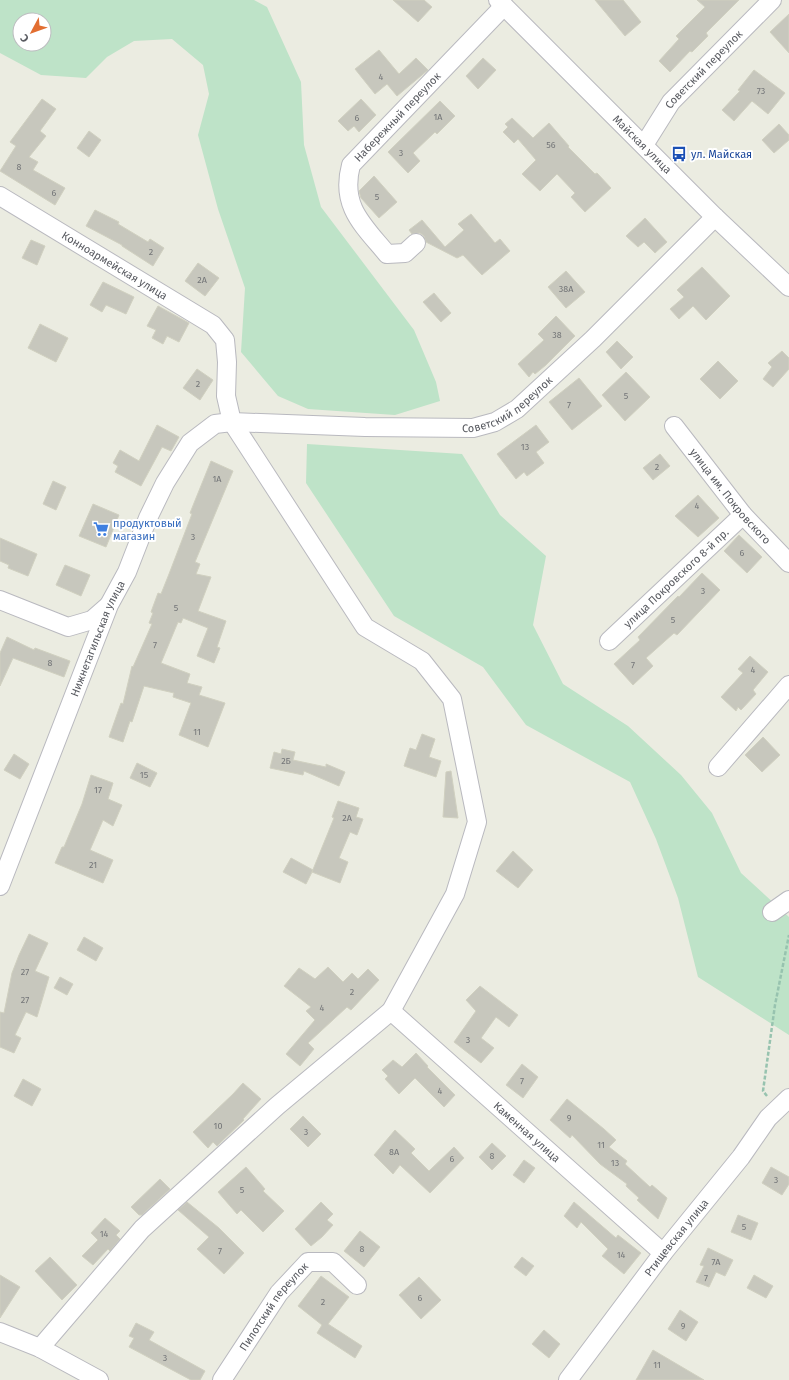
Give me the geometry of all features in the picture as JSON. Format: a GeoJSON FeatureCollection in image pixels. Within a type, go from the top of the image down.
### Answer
{"type":"FeatureCollection","features":[{"type":"Feature","properties":{"kind":"street","name":"Советский переулок"},"geometry":{"type":"LineString","coordinates":[[644,145],[672,102],[772,0]]}},
{"type":"Feature","properties":{"kind":"street","name":"Майская улица"},"geometry":{"type":"LineString","coordinates":[[501,3],[715,217],[789,287]]}},
{"type":"Feature","properties":{"kind":"street","name":"Набережный переулок"},"geometry":{"type":"LineString","coordinates":[[416,243],[405,253],[387,254],[361,223],[349,201],[348,178],[351,165],[501,3]]}},
{"type":"Feature","properties":{"kind":"street","name":"Конноармейская улица"},"geometry":{"type":"LineString","coordinates":[[0,196],[213,325],[225,340],[227,362],[226,396],[232,422]]}},
{"type":"Feature","properties":{"kind":"street","name":"Советский переулок"},"geometry":{"type":"LineString","coordinates":[[232,422],[365,427],[473,428],[494,422],[517,409],[593,339],[715,217]]}},
{"type":"Feature","properties":{"kind":"street","name":"Нижнетагильская улица"},"geometry":{"type":"LineString","coordinates":[[0,886],[109,605],[127,572],[148,518],[165,483],[190,443],[215,424],[232,422]]}},
{"type":"Feature","properties":{"kind":"street"},"geometry":{"type":"LineString","coordinates":[[40,1348],[142,1229],[277,1106],[392,1011],[454,894],[477,822],[452,699],[422,661],[365,627],[232,422]]}},
{"type":"Feature","properties":{"kind":"street","name":"улица им. Покровского"},"geometry":{"type":"LineString","coordinates":[[674,426],[743,515],[789,563]]}},
{"type":"Feature","properties":{"kind":"street","name":"улица Покровского 8-й пр."},"geometry":{"type":"LineString","coordinates":[[609,641],[743,515]]}},
{"type":"Feature","properties":{"kind":"street"},"geometry":{"type":"LineString","coordinates":[[0,600],[68,627],[92,620],[109,605]]}},
{"type":"Feature","properties":{"kind":"street"},"geometry":{"type":"LineString","coordinates":[[718,767],[789,685]]}},
{"type":"Feature","properties":{"kind":"street"},"geometry":{"type":"LineString","coordinates":[[772,912],[789,900]]}},
{"type":"Feature","properties":{"kind":"street","name":"Каменная улица"},"geometry":{"type":"LineString","coordinates":[[392,1011],[663,1253]]}},
{"type":"Feature","properties":{"kind":"street","name":"Ртищевская улица"},"geometry":{"type":"LineString","coordinates":[[568,1380],[663,1253],[741,1157],[768,1118],[784,1103]]}},
{"type":"Feature","properties":{"kind":"street","name":"Пилотский переулок"},"geometry":{"type":"LineString","coordinates":[[222,1380],[279,1293],[308,1262],[333,1262],[357,1285]]}},
{"type":"Feature","properties":{"kind":"street"},"geometry":{"type":"LineString","coordinates":[[0,1332],[40,1348],[99,1380]]}},
{"type":"Feature","properties":{"kind":"path"},"geometry":{"type":"LineString","coordinates":[[784,1103],[763,1092],[775,1005],[789,935]]}},
{"type":"Feature","properties":{"kind":"green space"},"geometry":{"type":"Polygon","coordinates":[[[0,0],[254,0],[267,7],[301,82],[304,145],[321,207],[414,330],[436,382],[440,401],[395,415],[308,409],[278,396],[241,352],[245,288],[218,209],[198,135],[209,94],[203,65],[172,39],[134,41],[107,57],[86,78],[41,75],[0,53],[0,0]]]}},
{"type":"Feature","properties":{"kind":"green space"},"geometry":{"type":"Polygon","coordinates":[[[307,444],[462,454],[500,515],[546,556],[533,625],[563,684],[628,726],[681,775],[712,813],[741,873],[789,917],[789,1035],[698,977],[678,898],[656,839],[630,782],[526,725],[483,667],[394,616],[306,483],[307,444]]]}},
{"type":"Feature","properties":{"kind":"building"},"geometry":{"type":"Polygon","coordinates":[[[393,0],[424,0],[432,7],[418,22],[393,0]]]}},
{"type":"Feature","properties":{"kind":"building"},"geometry":{"type":"Polygon","coordinates":[[[595,0],[623,0],[641,22],[625,36],[595,0]]]}},
{"type":"Feature","properties":{"kind":"building"},"geometry":{"type":"Polygon","coordinates":[[[697,0],[739,0],[706,33],[708,36],[692,52],[690,51],[670,72],[659,61],[679,39],[676,36],[705,7],[697,0]]]}},
{"type":"Feature","properties":{"kind":"building"},"geometry":{"type":"Polygon","coordinates":[[[789,14],[789,53],[770,32],[789,14]]]}},
{"type":"Feature","properties":{"kind":"building"},"geometry":{"type":"Polygon","coordinates":[[[379,50],[399,74],[416,58],[428,70],[397,96],[387,84],[375,94],[355,69],[379,50]]]}},
{"type":"Feature","properties":{"kind":"building"},"geometry":{"type":"Polygon","coordinates":[[[483,58],[496,70],[478,89],[466,76],[483,58]]]}},
{"type":"Feature","properties":{"kind":"building"},"geometry":{"type":"Polygon","coordinates":[[[754,70],[785,93],[768,114],[752,101],[734,121],[722,110],[740,91],[738,90],[754,70]]]}},
{"type":"Feature","properties":{"kind":"building"},"geometry":{"type":"Polygon","coordinates":[[[42,99],[56,109],[40,131],[46,136],[29,157],[38,162],[33,170],[65,188],[55,205],[0,171],[16,146],[10,142],[42,99]]]}},
{"type":"Feature","properties":{"kind":"building"},"geometry":{"type":"Polygon","coordinates":[[[361,99],[376,115],[359,132],[354,126],[348,131],[338,121],[361,99]]]}},
{"type":"Feature","properties":{"kind":"building"},"geometry":{"type":"Polygon","coordinates":[[[440,101],[455,116],[437,134],[435,132],[413,153],[420,161],[408,173],[388,152],[440,101]]]}},
{"type":"Feature","properties":{"kind":"building"},"geometry":{"type":"Polygon","coordinates":[[[512,118],[533,138],[549,123],[569,146],[568,147],[611,188],[585,212],[571,197],[575,193],[557,174],[540,191],[522,174],[536,160],[518,139],[514,143],[503,132],[508,127],[505,124],[512,118]]]}},
{"type":"Feature","properties":{"kind":"building"},"geometry":{"type":"Polygon","coordinates":[[[779,124],[789,135],[789,140],[774,153],[762,140],[779,124]]]}},
{"type":"Feature","properties":{"kind":"building"},"geometry":{"type":"Polygon","coordinates":[[[89,131],[101,140],[89,157],[77,148],[89,131]]]}},
{"type":"Feature","properties":{"kind":"building"},"geometry":{"type":"Polygon","coordinates":[[[374,176],[397,202],[379,218],[361,198],[359,191],[374,176]]]}},
{"type":"Feature","properties":{"kind":"building"},"geometry":{"type":"Polygon","coordinates":[[[95,210],[119,222],[118,224],[148,242],[150,239],[164,248],[153,266],[122,245],[86,226],[95,210]]]}},
{"type":"Feature","properties":{"kind":"building"},"geometry":{"type":"Polygon","coordinates":[[[471,214],[495,243],[500,239],[510,251],[482,275],[463,255],[457,258],[426,242],[424,236],[420,233],[412,234],[409,230],[422,220],[445,247],[464,230],[458,224],[471,214]]]}},
{"type":"Feature","properties":{"kind":"building"},"geometry":{"type":"Polygon","coordinates":[[[645,218],[667,242],[655,253],[644,242],[638,247],[626,236],[645,218]]]}},
{"type":"Feature","properties":{"kind":"building"},"geometry":{"type":"Polygon","coordinates":[[[31,240],[45,246],[37,265],[22,258],[31,240]]]}},
{"type":"Feature","properties":{"kind":"building"},"geometry":{"type":"Polygon","coordinates":[[[198,263],[219,278],[205,296],[185,281],[198,263]]]}},
{"type":"Feature","properties":{"kind":"building"},"geometry":{"type":"Polygon","coordinates":[[[702,267],[730,296],[706,320],[693,306],[679,319],[670,309],[684,297],[677,290],[702,267]]]}},
{"type":"Feature","properties":{"kind":"building"},"geometry":{"type":"Polygon","coordinates":[[[566,271],[585,292],[566,308],[548,287],[566,271]]]}},
{"type":"Feature","properties":{"kind":"building"},"geometry":{"type":"Polygon","coordinates":[[[103,282],[134,297],[126,314],[106,305],[102,312],[90,305],[103,282]]]}},
{"type":"Feature","properties":{"kind":"building"},"geometry":{"type":"Polygon","coordinates":[[[434,293],[451,313],[441,322],[423,302],[434,293]]]}},
{"type":"Feature","properties":{"kind":"building"},"geometry":{"type":"Polygon","coordinates":[[[158,306],[189,323],[179,342],[167,336],[163,344],[152,338],[156,330],[147,326],[158,306]]]}},
{"type":"Feature","properties":{"kind":"building"},"geometry":{"type":"Polygon","coordinates":[[[556,316],[575,336],[546,365],[535,374],[533,372],[529,377],[518,364],[544,340],[538,334],[556,316]]]}},
{"type":"Feature","properties":{"kind":"building"},"geometry":{"type":"Polygon","coordinates":[[[40,324],[68,338],[56,362],[28,348],[40,324]]]}},
{"type":"Feature","properties":{"kind":"building"},"geometry":{"type":"Polygon","coordinates":[[[617,341],[633,357],[621,369],[606,352],[617,341]]]}},
{"type":"Feature","properties":{"kind":"building"},"geometry":{"type":"Polygon","coordinates":[[[782,351],[789,358],[789,369],[773,387],[763,379],[772,367],[768,363],[782,351]]]}},
{"type":"Feature","properties":{"kind":"building"},"geometry":{"type":"Polygon","coordinates":[[[718,361],[738,381],[720,399],[700,379],[718,361]]]}},
{"type":"Feature","properties":{"kind":"building"},"geometry":{"type":"Polygon","coordinates":[[[197,369],[213,380],[200,400],[183,388],[197,369]]]}},
{"type":"Feature","properties":{"kind":"building"},"geometry":{"type":"Polygon","coordinates":[[[626,372],[650,397],[625,421],[602,395],[626,372]]]}},
{"type":"Feature","properties":{"kind":"building"},"geometry":{"type":"Polygon","coordinates":[[[579,378],[602,406],[572,430],[549,402],[579,378]]]}},
{"type":"Feature","properties":{"kind":"building"},"geometry":{"type":"Polygon","coordinates":[[[157,425],[179,437],[171,451],[162,447],[141,486],[115,472],[118,466],[113,463],[120,450],[139,461],[157,425]]]}},
{"type":"Feature","properties":{"kind":"building"},"geometry":{"type":"Polygon","coordinates":[[[536,425],[549,442],[536,452],[544,463],[527,476],[524,472],[516,479],[497,454],[536,425]]]}},
{"type":"Feature","properties":{"kind":"building"},"geometry":{"type":"Polygon","coordinates":[[[660,454],[670,466],[653,480],[643,468],[660,454]]]}},
{"type":"Feature","properties":{"kind":"building"},"geometry":{"type":"Polygon","coordinates":[[[211,461],[233,471],[195,562],[200,564],[196,574],[211,577],[198,611],[226,621],[217,647],[220,648],[214,663],[197,656],[208,628],[183,618],[181,623],[178,622],[161,663],[190,674],[187,683],[202,687],[199,695],[225,703],[208,747],[179,735],[191,703],[173,697],[174,693],[144,686],[132,722],[130,721],[123,742],[109,737],[121,703],[123,704],[132,666],[133,667],[152,624],[149,623],[153,613],[151,612],[158,593],[161,594],[192,514],[190,513],[211,461]]]}},
{"type":"Feature","properties":{"kind":"building"},"geometry":{"type":"Polygon","coordinates":[[[53,481],[66,487],[56,510],[43,504],[53,481]]]}},
{"type":"Feature","properties":{"kind":"building"},"geometry":{"type":"Polygon","coordinates":[[[698,495],[719,518],[698,537],[675,516],[698,495]]]}},
{"type":"Feature","properties":{"kind":"building"},"geometry":{"type":"Polygon","coordinates":[[[93,504],[119,515],[106,547],[79,536],[93,504]]]}},
{"type":"Feature","properties":{"kind":"building"},"geometry":{"type":"Polygon","coordinates":[[[739,535],[762,557],[747,573],[724,551],[739,535]]]}},
{"type":"Feature","properties":{"kind":"building"},"geometry":{"type":"Polygon","coordinates":[[[0,538],[37,554],[28,576],[8,568],[9,565],[0,561],[0,538]]]}},
{"type":"Feature","properties":{"kind":"building"},"geometry":{"type":"Polygon","coordinates":[[[65,565],[90,575],[81,596],[56,585],[65,565]]]}},
{"type":"Feature","properties":{"kind":"building"},"geometry":{"type":"Polygon","coordinates":[[[702,573],[720,590],[677,635],[674,633],[646,658],[653,666],[633,685],[614,664],[640,640],[638,637],[702,573]]]}},
{"type":"Feature","properties":{"kind":"building"},"geometry":{"type":"Polygon","coordinates":[[[7,637],[34,650],[35,648],[70,661],[64,677],[13,658],[0,686],[0,653],[7,637]]]}},
{"type":"Feature","properties":{"kind":"building"},"geometry":{"type":"Polygon","coordinates":[[[750,656],[768,672],[753,690],[756,694],[741,710],[738,707],[736,711],[721,697],[743,673],[738,669],[750,656]]]}},
{"type":"Feature","properties":{"kind":"building"},"geometry":{"type":"Polygon","coordinates":[[[422,734],[435,739],[429,757],[441,761],[436,777],[404,766],[410,748],[416,750],[422,734]]]}},
{"type":"Feature","properties":{"kind":"building"},"geometry":{"type":"Polygon","coordinates":[[[763,737],[780,755],[762,772],[745,755],[763,737]]]}},
{"type":"Feature","properties":{"kind":"building"},"geometry":{"type":"Polygon","coordinates":[[[282,749],[295,752],[293,760],[326,767],[326,764],[345,772],[339,786],[304,771],[303,775],[270,768],[274,752],[281,754],[282,749]]]}},
{"type":"Feature","properties":{"kind":"building"},"geometry":{"type":"Polygon","coordinates":[[[14,754],[29,764],[20,779],[4,770],[14,754]]]}},
{"type":"Feature","properties":{"kind":"building"},"geometry":{"type":"Polygon","coordinates":[[[137,763],[157,773],[150,787],[130,778],[137,763]]]}},
{"type":"Feature","properties":{"kind":"building"},"geometry":{"type":"Polygon","coordinates":[[[451,771],[458,818],[443,817],[446,772],[451,771]]]}},
{"type":"Feature","properties":{"kind":"building"},"geometry":{"type":"Polygon","coordinates":[[[91,775],[113,783],[108,799],[122,805],[113,826],[103,820],[90,850],[113,860],[103,883],[55,863],[62,847],[64,847],[82,804],[91,775]]]}},
{"type":"Feature","properties":{"kind":"building"},"geometry":{"type":"Polygon","coordinates":[[[338,801],[359,808],[356,817],[363,819],[357,835],[350,832],[339,858],[348,862],[340,883],[312,872],[334,818],[332,817],[338,801]]]}},
{"type":"Feature","properties":{"kind":"building"},"geometry":{"type":"Polygon","coordinates":[[[513,851],[533,870],[518,888],[496,871],[513,851]]]}},
{"type":"Feature","properties":{"kind":"building"},"geometry":{"type":"Polygon","coordinates":[[[291,858],[313,870],[306,884],[283,872],[291,858]]]}},
{"type":"Feature","properties":{"kind":"building"},"geometry":{"type":"Polygon","coordinates":[[[29,934],[48,943],[35,971],[49,977],[37,1017],[26,1012],[15,1035],[21,1038],[14,1053],[0,1047],[0,1012],[4,1013],[12,973],[29,934]]]}},
{"type":"Feature","properties":{"kind":"building"},"geometry":{"type":"Polygon","coordinates":[[[84,937],[103,948],[96,961],[77,950],[84,937]]]}},
{"type":"Feature","properties":{"kind":"building"},"geometry":{"type":"Polygon","coordinates":[[[328,967],[343,982],[352,973],[358,979],[368,969],[379,980],[351,1010],[347,1007],[308,1043],[314,1049],[300,1066],[286,1054],[315,1020],[306,1011],[311,1007],[284,986],[299,968],[315,979],[328,967]]]}},
{"type":"Feature","properties":{"kind":"building"},"geometry":{"type":"Polygon","coordinates":[[[60,977],[73,984],[67,995],[54,988],[60,977]]]}},
{"type":"Feature","properties":{"kind":"building"},"geometry":{"type":"Polygon","coordinates":[[[480,986],[518,1015],[509,1027],[496,1017],[481,1038],[494,1048],[481,1063],[454,1042],[476,1011],[466,1000],[480,986]]]}},
{"type":"Feature","properties":{"kind":"building"},"geometry":{"type":"Polygon","coordinates":[[[416,1053],[428,1066],[427,1067],[455,1095],[444,1107],[415,1078],[399,1094],[385,1079],[388,1076],[382,1070],[393,1060],[402,1067],[416,1053]]]}},
{"type":"Feature","properties":{"kind":"building"},"geometry":{"type":"Polygon","coordinates":[[[522,1064],[538,1077],[523,1098],[506,1085],[522,1064]]]}},
{"type":"Feature","properties":{"kind":"building"},"geometry":{"type":"Polygon","coordinates":[[[23,1079],[41,1089],[32,1106],[14,1096],[23,1079]]]}},
{"type":"Feature","properties":{"kind":"building"},"geometry":{"type":"Polygon","coordinates":[[[243,1083],[261,1099],[243,1119],[244,1120],[217,1146],[213,1142],[208,1148],[193,1132],[243,1083]]]}},
{"type":"Feature","properties":{"kind":"building"},"geometry":{"type":"Polygon","coordinates":[[[567,1099],[616,1140],[609,1147],[627,1161],[625,1164],[650,1187],[652,1185],[667,1198],[658,1219],[637,1200],[639,1198],[626,1186],[627,1184],[600,1164],[572,1135],[570,1138],[550,1120],[567,1099]]]}},
{"type":"Feature","properties":{"kind":"building"},"geometry":{"type":"Polygon","coordinates":[[[303,1116],[321,1134],[308,1147],[290,1129],[303,1116]]]}},
{"type":"Feature","properties":{"kind":"building"},"geometry":{"type":"Polygon","coordinates":[[[395,1130],[415,1149],[411,1153],[429,1171],[454,1147],[464,1158],[430,1193],[400,1165],[393,1174],[374,1155],[395,1130]]]}},
{"type":"Feature","properties":{"kind":"building"},"geometry":{"type":"Polygon","coordinates":[[[492,1143],[506,1156],[492,1170],[479,1157],[492,1143]]]}},
{"type":"Feature","properties":{"kind":"building"},"geometry":{"type":"Polygon","coordinates":[[[524,1160],[535,1168],[524,1183],[513,1175],[524,1160]]]}},
{"type":"Feature","properties":{"kind":"building"},"geometry":{"type":"Polygon","coordinates":[[[246,1167],[265,1189],[263,1191],[284,1211],[263,1232],[241,1210],[237,1214],[218,1192],[246,1167]]]}},
{"type":"Feature","properties":{"kind":"building"},"geometry":{"type":"Polygon","coordinates":[[[771,1167],[789,1177],[789,1184],[782,1195],[762,1183],[771,1167]]]}},
{"type":"Feature","properties":{"kind":"building"},"geometry":{"type":"Polygon","coordinates":[[[160,1179],[170,1189],[142,1215],[139,1215],[131,1207],[160,1179]]]}},
{"type":"Feature","properties":{"kind":"building"},"geometry":{"type":"Polygon","coordinates":[[[187,1202],[219,1228],[244,1253],[224,1274],[197,1249],[209,1237],[178,1210],[187,1202]]]}},
{"type":"Feature","properties":{"kind":"building"},"geometry":{"type":"Polygon","coordinates":[[[321,1202],[333,1214],[327,1220],[333,1225],[311,1246],[295,1229],[321,1202]]]}},
{"type":"Feature","properties":{"kind":"building"},"geometry":{"type":"Polygon","coordinates":[[[574,1202],[616,1238],[618,1235],[641,1253],[624,1274],[602,1256],[608,1249],[581,1222],[577,1228],[564,1216],[574,1202]]]}},
{"type":"Feature","properties":{"kind":"building"},"geometry":{"type":"Polygon","coordinates":[[[738,1215],[758,1223],[751,1240],[731,1232],[738,1215]]]}},
{"type":"Feature","properties":{"kind":"building"},"geometry":{"type":"Polygon","coordinates":[[[105,1218],[120,1231],[116,1235],[120,1239],[110,1251],[108,1249],[93,1265],[82,1256],[98,1240],[91,1233],[105,1218]]]}},
{"type":"Feature","properties":{"kind":"building"},"geometry":{"type":"Polygon","coordinates":[[[360,1231],[380,1247],[364,1267],[344,1251],[360,1231]]]}},
{"type":"Feature","properties":{"kind":"building"},"geometry":{"type":"Polygon","coordinates":[[[708,1248],[733,1260],[725,1276],[716,1272],[709,1287],[696,1282],[704,1266],[700,1265],[708,1248]]]}},
{"type":"Feature","properties":{"kind":"building"},"geometry":{"type":"Polygon","coordinates":[[[50,1257],[77,1285],[62,1300],[35,1271],[50,1257]]]}},
{"type":"Feature","properties":{"kind":"building"},"geometry":{"type":"Polygon","coordinates":[[[522,1257],[534,1266],[526,1276],[514,1267],[522,1257]]]}},
{"type":"Feature","properties":{"kind":"building"},"geometry":{"type":"Polygon","coordinates":[[[0,1275],[20,1287],[0,1318],[0,1275]]]}},
{"type":"Feature","properties":{"kind":"building"},"geometry":{"type":"Polygon","coordinates":[[[754,1275],[773,1286],[766,1298],[747,1288],[754,1275]]]}},
{"type":"Feature","properties":{"kind":"building"},"geometry":{"type":"Polygon","coordinates":[[[321,1276],[349,1297],[328,1324],[362,1346],[355,1358],[317,1333],[322,1325],[298,1306],[321,1276]]]}},
{"type":"Feature","properties":{"kind":"building"},"geometry":{"type":"Polygon","coordinates":[[[419,1277],[441,1300],[421,1319],[399,1295],[419,1277]]]}},
{"type":"Feature","properties":{"kind":"building"},"geometry":{"type":"Polygon","coordinates":[[[680,1310],[698,1322],[686,1341],[668,1329],[680,1310]]]}},
{"type":"Feature","properties":{"kind":"building"},"geometry":{"type":"Polygon","coordinates":[[[136,1323],[154,1332],[149,1340],[205,1371],[200,1380],[191,1380],[129,1347],[134,1338],[129,1336],[136,1323]]]}},
{"type":"Feature","properties":{"kind":"building"},"geometry":{"type":"Polygon","coordinates":[[[544,1330],[560,1344],[549,1358],[532,1344],[544,1330]]]}},
{"type":"Feature","properties":{"kind":"building"},"geometry":{"type":"Polygon","coordinates":[[[653,1350],[704,1380],[636,1380],[653,1350]]]}},
{"type":"Feature","properties":{"kind":"place","name":"ул. Майская"},"geometry":{"type":"Point","coordinates":[679,154]}},
{"type":"Feature","properties":{"kind":"place","name":"продуктовый магазин"},"geometry":{"type":"Point","coordinates":[101,529]}}]}
